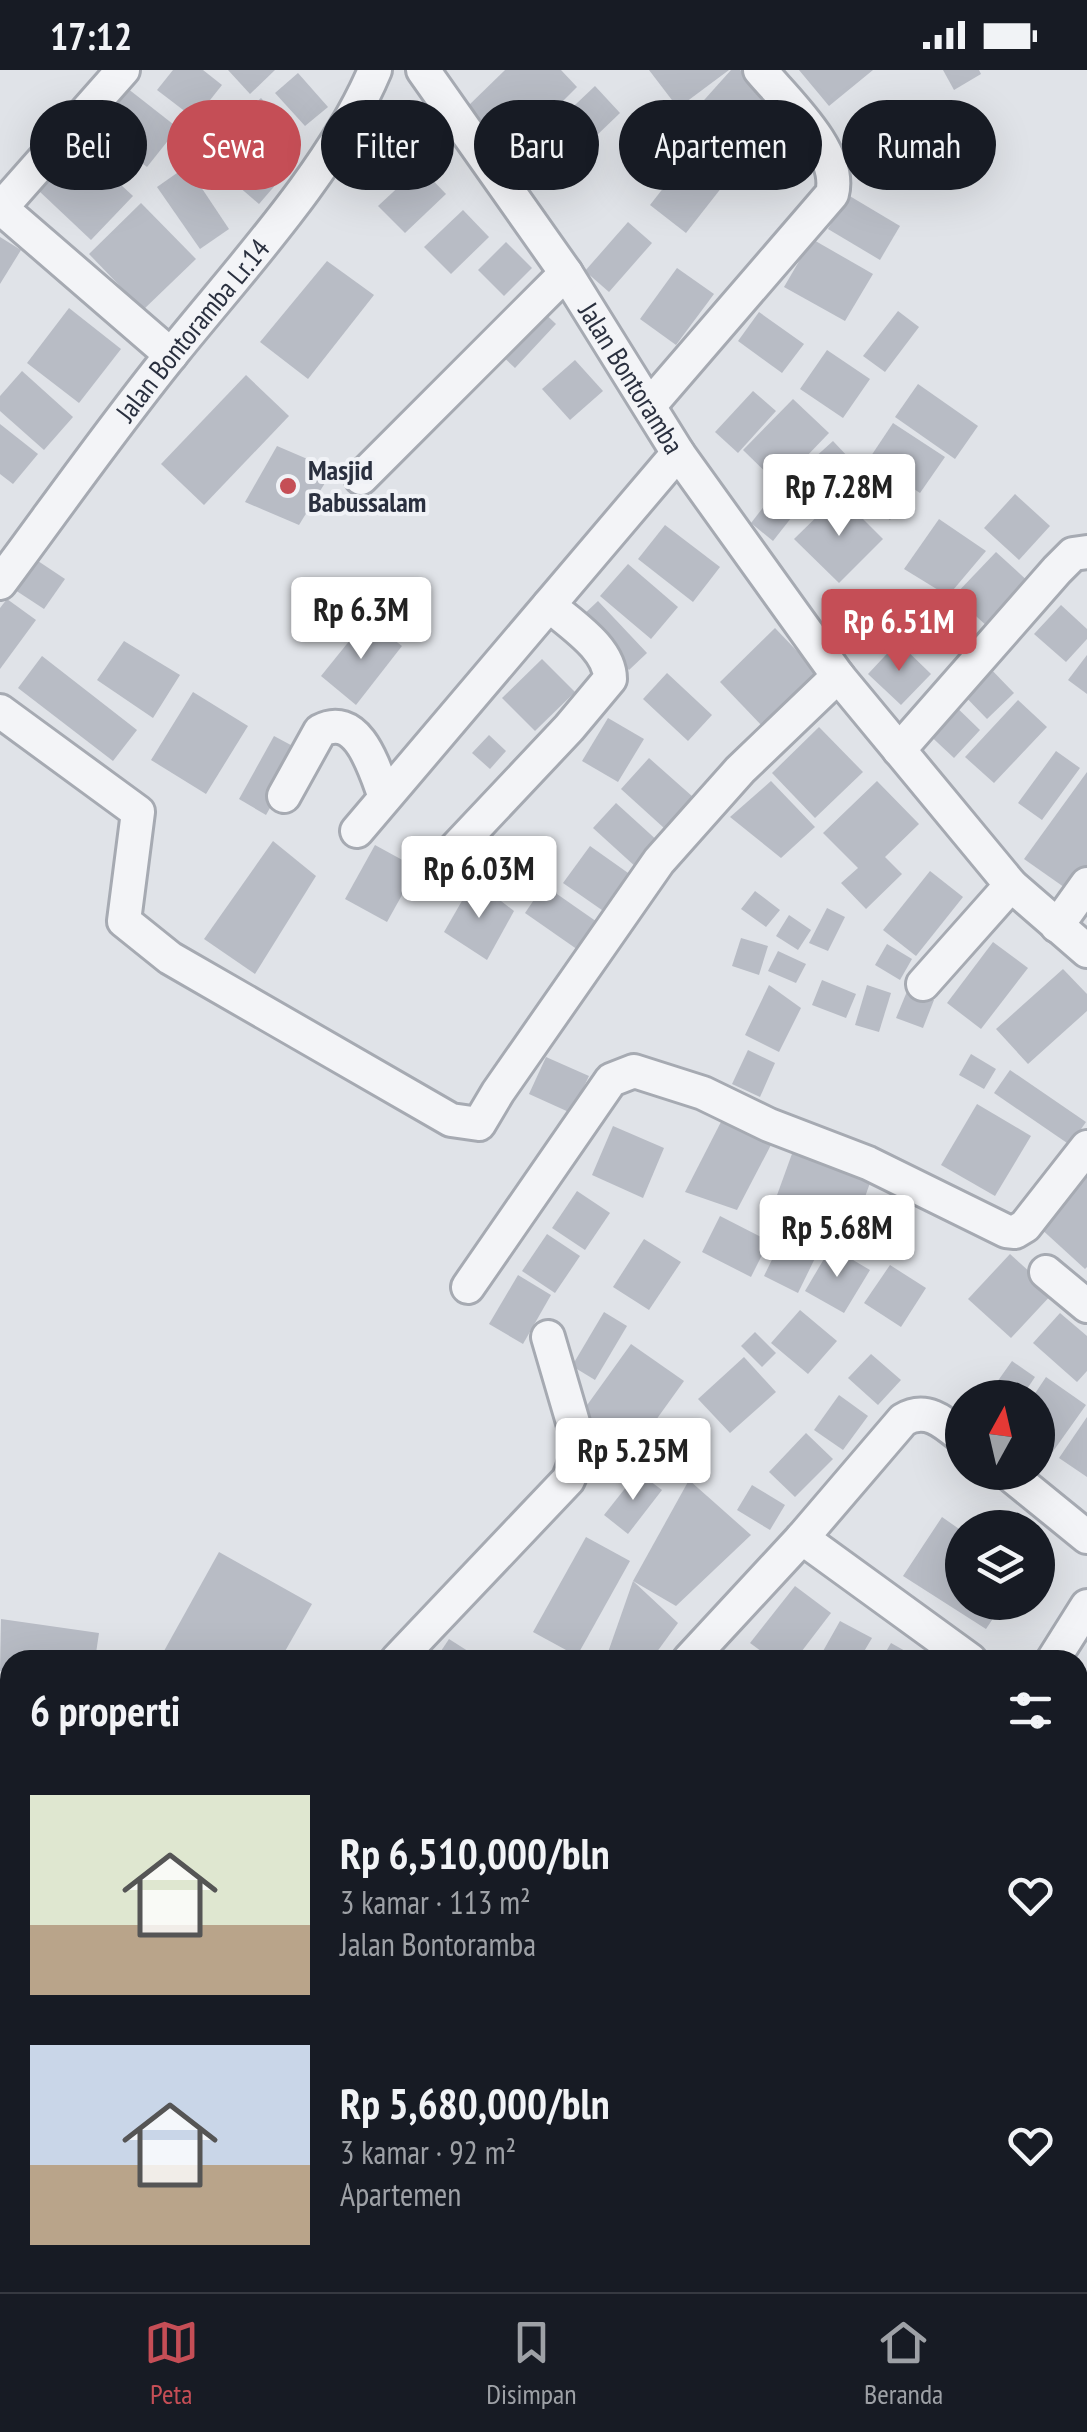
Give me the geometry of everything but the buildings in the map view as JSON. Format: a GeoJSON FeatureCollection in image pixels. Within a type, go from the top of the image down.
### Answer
{"type":"FeatureCollection","features":[{"type":"Feature","properties":{"kind":"street"},"geometry":{"type":"LineString","coordinates":[[123,70],[0,208],[171,355]]}},
{"type":"Feature","properties":{"kind":"street","name":"Jalan Bontoramba Lr.14"},"geometry":{"type":"LineString","coordinates":[[0,582],[171,355],[286,213],[342,130],[375,70]]}},
{"type":"Feature","properties":{"kind":"street","name":"Jalan Bontoramba"},"geometry":{"type":"LineString","coordinates":[[423,70],[566,273],[678,454],[838,676],[1010,884],[1087,951]]}},
{"type":"Feature","properties":{"kind":"street"},"geometry":{"type":"LineString","coordinates":[[650,405],[832,194],[834,176],[823,147],[760,70]]}},
{"type":"Feature","properties":{"kind":"street"},"geometry":{"type":"LineString","coordinates":[[361,478],[566,273]]}},
{"type":"Feature","properties":{"kind":"street"},"geometry":{"type":"LineString","coordinates":[[356,831],[678,454]]}},
{"type":"Feature","properties":{"kind":"street"},"geometry":{"type":"LineString","coordinates":[[898,750],[1056,570],[1073,554],[1087,552]]}},
{"type":"Feature","properties":{"kind":"street"},"geometry":{"type":"LineString","coordinates":[[454,850],[610,679],[608,666],[597,648],[549,604]]}},
{"type":"Feature","properties":{"kind":"street"},"geometry":{"type":"LineString","coordinates":[[0,711],[138,812],[124,921],[170,958],[451,1120],[479,1124],[659,861],[740,770],[838,676]]}},
{"type":"Feature","properties":{"kind":"street"},"geometry":{"type":"LineString","coordinates":[[284,796],[320,731],[336,726],[354,734],[365,747],[385,797]]}},
{"type":"Feature","properties":{"kind":"street"},"geometry":{"type":"LineString","coordinates":[[923,984],[1010,884]]}},
{"type":"Feature","properties":{"kind":"street"},"geometry":{"type":"LineString","coordinates":[[1056,926],[1087,884]]}},
{"type":"Feature","properties":{"kind":"street"},"geometry":{"type":"LineString","coordinates":[[468,1287],[611,1080],[634,1071],[703,1094],[769,1126],[868,1163],[1006,1232],[1025,1226],[1087,1146]]}},
{"type":"Feature","properties":{"kind":"street"},"geometry":{"type":"LineString","coordinates":[[1046,1272],[1087,1306]]}},
{"type":"Feature","properties":{"kind":"street"},"geometry":{"type":"LineString","coordinates":[[406,1650],[568,1480],[578,1452],[577,1436],[548,1337]]}},
{"type":"Feature","properties":{"kind":"street"},"geometry":{"type":"LineString","coordinates":[[698,1650],[802,1538],[884,1439],[909,1416],[923,1414],[945,1422]]}},
{"type":"Feature","properties":{"kind":"street"},"geometry":{"type":"LineString","coordinates":[[1029,1490],[1087,1538]]}},
{"type":"Feature","properties":{"kind":"street"},"geometry":{"type":"LineString","coordinates":[[802,1538],[956,1650]]}},
{"type":"Feature","properties":{"kind":"street"},"geometry":{"type":"LineString","coordinates":[[1069,1650],[1087,1606]]}},
{"type":"Feature","properties":{"kind":"place","name":"Masjid Babussalam"},"geometry":{"type":"Point","coordinates":[288,486]}}]}
